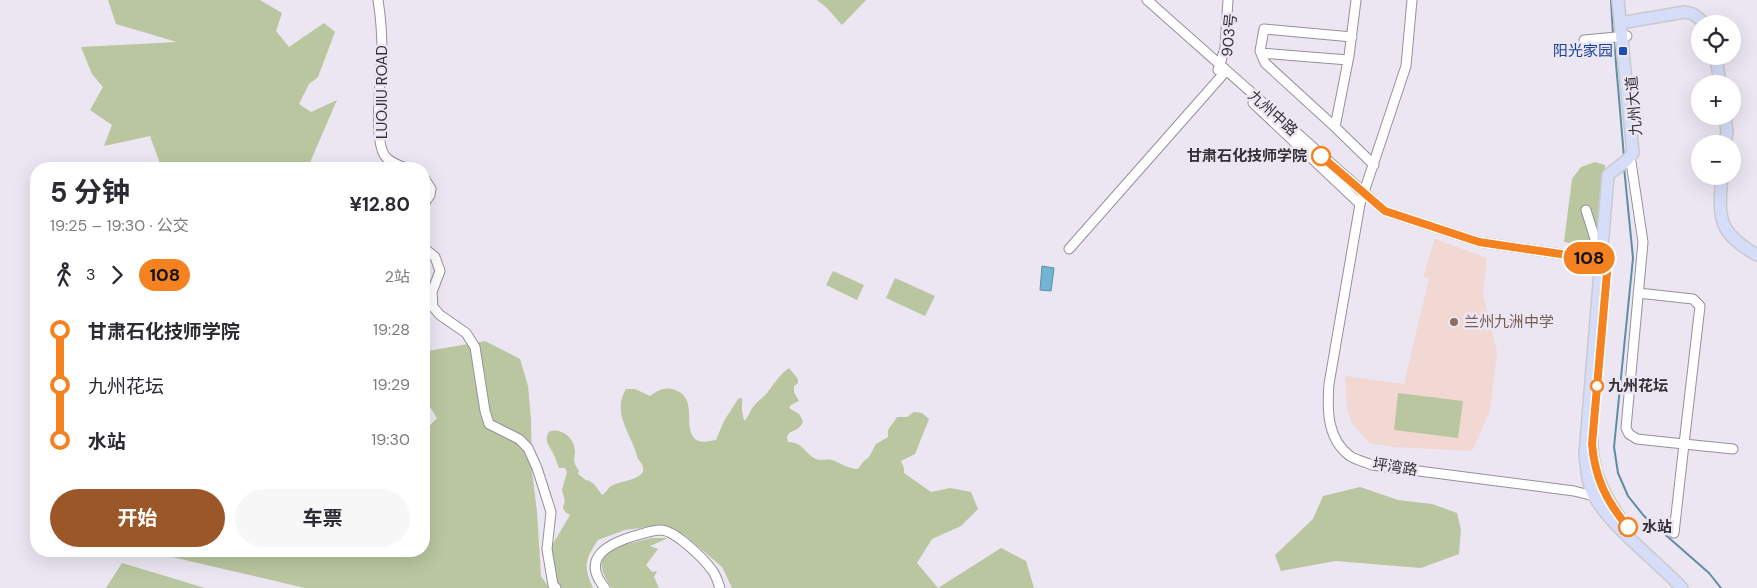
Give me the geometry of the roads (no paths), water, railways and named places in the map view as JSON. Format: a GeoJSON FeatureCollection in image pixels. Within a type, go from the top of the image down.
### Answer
{"type":"FeatureCollection","features":[{"type":"Feature","properties":{"kind":"main road"},"geometry":{"type":"LineString","coordinates":[[1618,0],[1623,36]]}},
{"type":"Feature","properties":{"kind":"main road","name":"九州大道"},"geometry":{"type":"LineString","coordinates":[[1624,0],[1626,22],[1623,36],[1637,148],[1629,162]]}},
{"type":"Feature","properties":{"kind":"main road"},"geometry":{"type":"LineString","coordinates":[[1626,22],[1685,12],[1694,15]]}},
{"type":"Feature","properties":{"kind":"main road"},"geometry":{"type":"LineString","coordinates":[[1629,162],[1617,170],[1613,185],[1585,454],[1588,478],[1594,496],[1615,523],[1682,588]]}},
{"type":"Feature","properties":{"kind":"main road"},"geometry":{"type":"LineString","coordinates":[[1721,185],[1720,206],[1724,226],[1729,235],[1757,256]]}},
{"type":"Feature","properties":{"kind":"main road"},"geometry":{"type":"LineString","coordinates":[[1605,260],[1592,444],[1598,477],[1603,491],[1620,518],[1641,543],[1689,588]]}},
{"type":"Feature","properties":{"kind":"street","name":"LUOJIU ROAD"},"geometry":{"type":"LineString","coordinates":[[378,0],[382,21],[379,87],[380,141],[385,157],[392,162]]}},
{"type":"Feature","properties":{"kind":"street"},"geometry":{"type":"LineString","coordinates":[[1138,0],[1222,70],[1360,204]]}},
{"type":"Feature","properties":{"kind":"street","name":"九州中路"},"geometry":{"type":"LineString","coordinates":[[1147,0],[1222,70],[1385,211],[1468,240],[1605,260]]}},
{"type":"Feature","properties":{"kind":"street"},"geometry":{"type":"LineString","coordinates":[[1069,249],[1222,70],[1228,0]]}},
{"type":"Feature","properties":{"kind":"street","name":"903号"},"geometry":{"type":"LineString","coordinates":[[1222,70],[1233,0]]}},
{"type":"Feature","properties":{"kind":"street"},"geometry":{"type":"LineString","coordinates":[[1335,127],[1352,37],[1356,0]]}},
{"type":"Feature","properties":{"kind":"street","name":"坪湾路"},"geometry":{"type":"LineString","coordinates":[[1412,0],[1406,66],[1360,204],[1329,384],[1330,426],[1338,444],[1351,456],[1372,465],[1574,491],[1609,502]]}},
{"type":"Feature","properties":{"kind":"street"},"geometry":{"type":"LineString","coordinates":[[1352,37],[1264,29],[1260,51],[1265,63],[1374,165]]}},
{"type":"Feature","properties":{"kind":"street"},"geometry":{"type":"LineString","coordinates":[[1584,40],[1623,36]]}},
{"type":"Feature","properties":{"kind":"street"},"geometry":{"type":"LineString","coordinates":[[1261,53],[1348,60]]}},
{"type":"Feature","properties":{"kind":"street"},"geometry":{"type":"LineString","coordinates":[[1629,162],[1643,242],[1626,428],[1629,434],[1637,439],[1733,449]]}},
{"type":"Feature","properties":{"kind":"street"},"geometry":{"type":"LineString","coordinates":[[1586,210],[1605,260]]}},
{"type":"Feature","properties":{"kind":"street"},"geometry":{"type":"LineString","coordinates":[[430,253],[435,258],[440,271],[432,292],[433,307],[440,315],[466,333],[475,347],[485,411],[489,424],[519,439],[528,448],[538,468],[551,512],[547,549],[553,585],[556,588]]}},
{"type":"Feature","properties":{"kind":"street"},"geometry":{"type":"LineString","coordinates":[[1638,293],[1694,299],[1700,306],[1674,534]]}},
{"type":"Feature","properties":{"kind":"street"},"geometry":{"type":"LineString","coordinates":[[605,588],[596,573],[596,557],[603,549],[624,539],[661,530],[676,536],[702,559],[713,571],[720,588]]}},
{"type":"Feature","properties":{"kind":"water"},"geometry":{"type":"Polygon","coordinates":[[[1042,266],[1054,268],[1051,291],[1040,290],[1042,266]]]}},
{"type":"Feature","properties":{"kind":"waterway"},"geometry":{"type":"LineString","coordinates":[[1611,0],[1613,35]]}},
{"type":"Feature","properties":{"kind":"waterway"},"geometry":{"type":"LineString","coordinates":[[1614,40],[1624,157]]}},
{"type":"Feature","properties":{"kind":"waterway"},"geometry":{"type":"LineString","coordinates":[[1624,167],[1633,258],[1614,447],[1618,473],[1628,496],[1644,516],[1709,573],[1721,588]]}},
{"type":"Feature","properties":{"kind":"place","name":"阳光家园"},"geometry":{"type":"Point","coordinates":[1623,51]}},
{"type":"Feature","properties":{"kind":"place","name":"甘肃石化技师学院"},"geometry":{"type":"Point","coordinates":[1321,156]}},
{"type":"Feature","properties":{"kind":"place","name":"兰州九洲中学"},"geometry":{"type":"Point","coordinates":[1454,322]}},
{"type":"Feature","properties":{"kind":"place","name":"九州花坛"},"geometry":{"type":"Point","coordinates":[1597,386]}},
{"type":"Feature","properties":{"kind":"place","name":"水站"},"geometry":{"type":"Point","coordinates":[1628,527]}}]}
